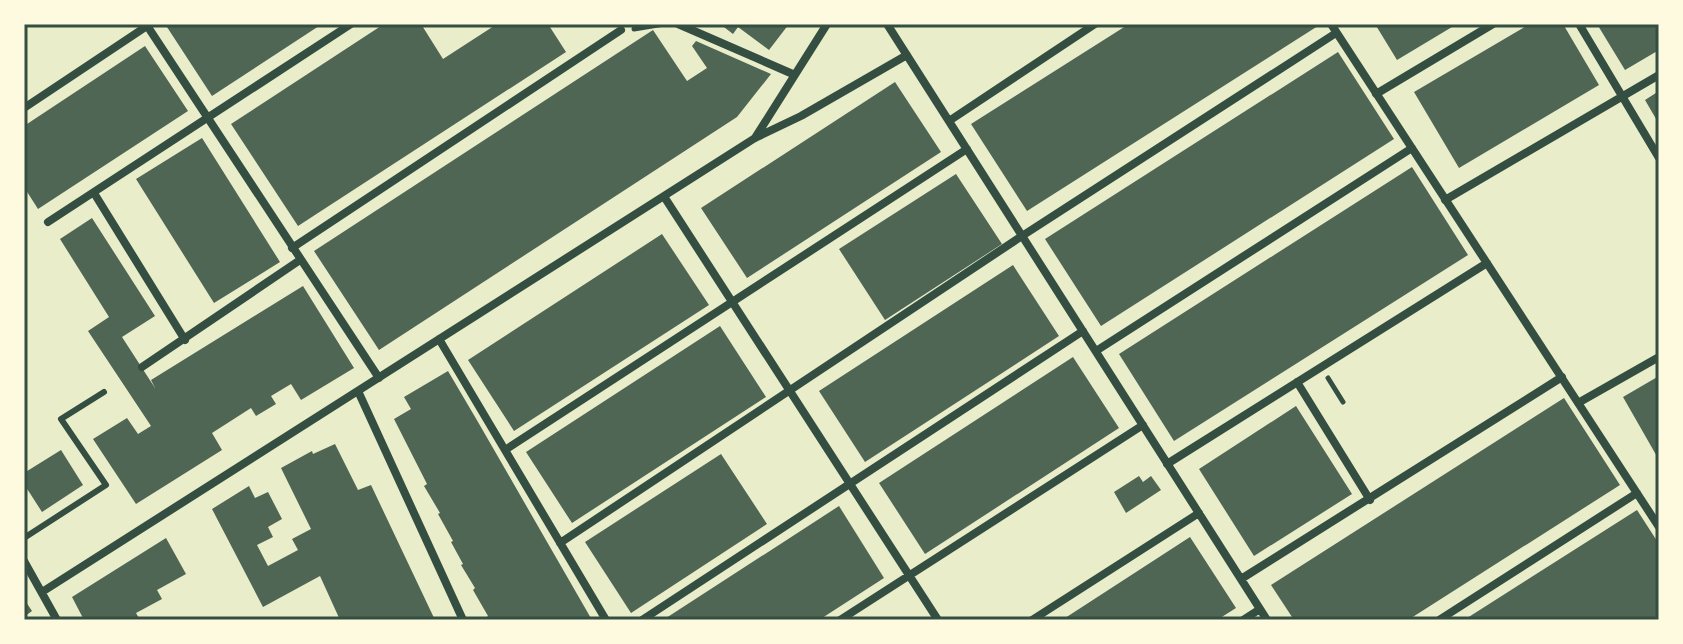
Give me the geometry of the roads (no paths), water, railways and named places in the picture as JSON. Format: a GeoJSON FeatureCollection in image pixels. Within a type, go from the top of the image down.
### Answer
{"type":"FeatureCollection","features":[{"type":"Feature","properties":{"kind":"street"},"geometry":{"type":"LineString","coordinates":[[48,222],[351,24]]}},
{"type":"Feature","properties":{"kind":"street"},"geometry":{"type":"LineString","coordinates":[[678,24],[795,75]]}},
{"type":"Feature","properties":{"kind":"street"},"geometry":{"type":"LineString","coordinates":[[755,138],[827,24]]}},
{"type":"Feature","properties":{"kind":"street"},"geometry":{"type":"LineString","coordinates":[[887,24],[1267,620]]}},
{"type":"Feature","properties":{"kind":"street"},"geometry":{"type":"LineString","coordinates":[[949,121],[1095,24]]}},
{"type":"Feature","properties":{"kind":"street"},"geometry":{"type":"LineString","coordinates":[[1331,24],[1659,527]]}},
{"type":"Feature","properties":{"kind":"street"},"geometry":{"type":"LineString","coordinates":[[1376,94],[1493,24]]}},
{"type":"Feature","properties":{"kind":"street"},"geometry":{"type":"LineString","coordinates":[[1579,24],[1659,158]]}},
{"type":"Feature","properties":{"kind":"street"},"geometry":{"type":"LineString","coordinates":[[24,108],[146,25],[379,378]]}},
{"type":"Feature","properties":{"kind":"street"},"geometry":{"type":"LineString","coordinates":[[292,248],[621,30]]}},
{"type":"Feature","properties":{"kind":"street"},"geometry":{"type":"LineString","coordinates":[[560,543],[1022,236],[1336,33]]}},
{"type":"Feature","properties":{"kind":"street"},"geometry":{"type":"LineString","coordinates":[[42,592],[755,138],[801,116],[907,55]]}},
{"type":"Feature","properties":{"kind":"street"},"geometry":{"type":"LineString","coordinates":[[1445,200],[1659,75]]}},
{"type":"Feature","properties":{"kind":"street"},"geometry":{"type":"LineString","coordinates":[[1096,351],[1412,148]]}},
{"type":"Feature","properties":{"kind":"street"},"geometry":{"type":"LineString","coordinates":[[505,450],[967,149]]}},
{"type":"Feature","properties":{"kind":"street"},"geometry":{"type":"LineString","coordinates":[[94,193],[185,340]]}},
{"type":"Feature","properties":{"kind":"street"},"geometry":{"type":"LineString","coordinates":[[665,198],[938,620]]}},
{"type":"Feature","properties":{"kind":"street"},"geometry":{"type":"LineString","coordinates":[[142,367],[300,260]]}},
{"type":"Feature","properties":{"kind":"street"},"geometry":{"type":"LineString","coordinates":[[1167,464],[1487,263]]}},
{"type":"Feature","properties":{"kind":"street"},"geometry":{"type":"LineString","coordinates":[[642,620],[1083,331]]}},
{"type":"Feature","properties":{"kind":"street"},"geometry":{"type":"LineString","coordinates":[[439,339],[606,620]]}},
{"type":"Feature","properties":{"kind":"street"},"geometry":{"type":"LineString","coordinates":[[1578,403],[1659,357]]}},
{"type":"Feature","properties":{"kind":"street"},"geometry":{"type":"LineString","coordinates":[[1241,579],[1562,377]]}},
{"type":"Feature","properties":{"kind":"street"},"geometry":{"type":"LineString","coordinates":[[1297,382],[1370,500]]}},
{"type":"Feature","properties":{"kind":"street"},"geometry":{"type":"LineString","coordinates":[[358,391],[463,620]]}},
{"type":"Feature","properties":{"kind":"street"},"geometry":{"type":"LineString","coordinates":[[840,620],[1143,425]]}},
{"type":"Feature","properties":{"kind":"street"},"geometry":{"type":"LineString","coordinates":[[1439,620],[1637,493]]}},
{"type":"Feature","properties":{"kind":"street"},"geometry":{"type":"LineString","coordinates":[[1649,511],[1659,505]]}},
{"type":"Feature","properties":{"kind":"street"},"geometry":{"type":"LineString","coordinates":[[1032,620],[1199,513]]}},
{"type":"Feature","properties":{"kind":"street"},"geometry":{"type":"LineString","coordinates":[[24,561],[57,620]]}},
{"type":"Feature","properties":{"kind":"street"},"geometry":{"type":"LineString","coordinates":[[1243,620],[1260,609]]}},
{"type":"Feature","properties":{"kind":"lane"},"geometry":{"type":"LineString","coordinates":[[24,538],[106,485],[61,419],[104,392]]}}]}
